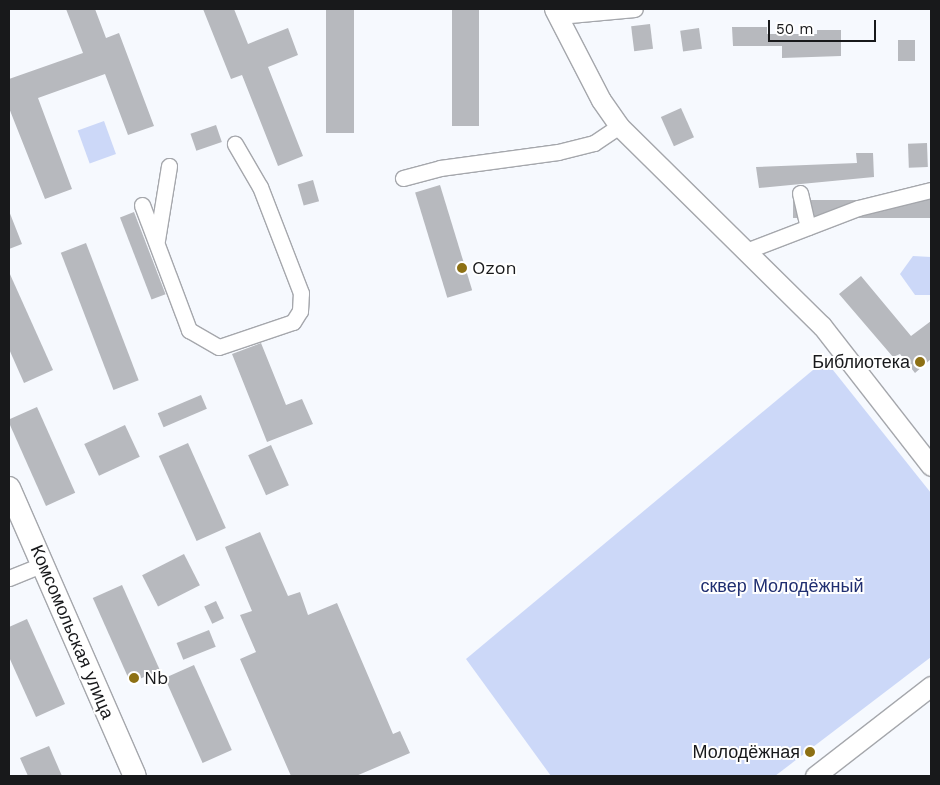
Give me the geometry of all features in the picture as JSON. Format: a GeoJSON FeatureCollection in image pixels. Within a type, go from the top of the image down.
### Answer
{"type":"FeatureCollection","features":[{"type":"Feature","properties":{"kind":"main road","name":"Комсомольская улица"},"geometry":{"type":"LineString","coordinates":[[9,488],[134,776]]}},
{"type":"Feature","properties":{"kind":"street"},"geometry":{"type":"LineString","coordinates":[[626,9],[557,12],[601,100],[619,126],[746,251],[848,356],[931,466]]}},
{"type":"Feature","properties":{"kind":"street"},"geometry":{"type":"LineString","coordinates":[[403,178],[440,168],[558,152],[594,142],[619,126]]}},
{"type":"Feature","properties":{"kind":"street"},"geometry":{"type":"LineString","coordinates":[[142,205],[189,330],[219,347],[293,322],[300,311],[301,293],[260,187],[234,144]]}},
{"type":"Feature","properties":{"kind":"street"},"geometry":{"type":"LineString","coordinates":[[157,244],[169,166]]}},
{"type":"Feature","properties":{"kind":"street"},"geometry":{"type":"LineString","coordinates":[[746,251],[858,208],[931,190]]}},
{"type":"Feature","properties":{"kind":"street"},"geometry":{"type":"LineString","coordinates":[[800,194],[808,227]]}},
{"type":"Feature","properties":{"kind":"street"},"geometry":{"type":"LineString","coordinates":[[9,578],[42,564]]}},
{"type":"Feature","properties":{"kind":"street"},"geometry":{"type":"LineString","coordinates":[[815,776],[931,686]]}},
{"type":"Feature","properties":{"kind":"green space"},"geometry":{"type":"Polygon","coordinates":[[[104,121],[116,154],[90,163],[78,131],[104,121]]]}},
{"type":"Feature","properties":{"kind":"green space"},"geometry":{"type":"Polygon","coordinates":[[[913,256],[931,257],[931,295],[915,295],[900,274],[913,256]]]}},
{"type":"Feature","properties":{"kind":"green space","name":"сквер Молодёжный"},"geometry":{"type":"Polygon","coordinates":[[[825,360],[931,493],[931,657],[775,776],[551,776],[466,659],[825,360]]]}},
{"type":"Feature","properties":{"kind":"building"},"geometry":{"type":"Polygon","coordinates":[[[66,9],[95,9],[106,38],[119,33],[154,126],[128,135],[105,74],[38,98],[72,189],[45,199],[9,108],[9,79],[83,53],[66,9]]]}},
{"type":"Feature","properties":{"kind":"building"},"geometry":{"type":"Polygon","coordinates":[[[203,9],[234,9],[248,44],[288,28],[298,55],[268,67],[303,156],[278,166],[242,75],[231,79],[203,9]]]}},
{"type":"Feature","properties":{"kind":"building"},"geometry":{"type":"Polygon","coordinates":[[[326,9],[354,9],[354,133],[326,133],[326,9]]]}},
{"type":"Feature","properties":{"kind":"building"},"geometry":{"type":"Polygon","coordinates":[[[452,9],[479,9],[479,126],[452,126],[452,9]]]}},
{"type":"Feature","properties":{"kind":"building"},"geometry":{"type":"Polygon","coordinates":[[[650,24],[653,49],[634,51],[631,26],[650,24]]]}},
{"type":"Feature","properties":{"kind":"building"},"geometry":{"type":"Polygon","coordinates":[[[732,27],[767,27],[767,34],[817,34],[817,30],[841,30],[841,56],[782,58],[782,46],[733,46],[732,27]]]}},
{"type":"Feature","properties":{"kind":"building"},"geometry":{"type":"Polygon","coordinates":[[[699,28],[702,49],[683,51],[680,31],[699,28]]]}},
{"type":"Feature","properties":{"kind":"building"},"geometry":{"type":"Polygon","coordinates":[[[898,40],[915,40],[915,61],[898,61],[898,40]]]}},
{"type":"Feature","properties":{"kind":"building"},"geometry":{"type":"Polygon","coordinates":[[[681,108],[694,137],[674,146],[661,117],[681,108]]]}},
{"type":"Feature","properties":{"kind":"building"},"geometry":{"type":"Polygon","coordinates":[[[216,125],[222,142],[196,151],[190,134],[216,125]]]}},
{"type":"Feature","properties":{"kind":"building"},"geometry":{"type":"Polygon","coordinates":[[[927,143],[928,167],[909,168],[908,144],[927,143]]]}},
{"type":"Feature","properties":{"kind":"building"},"geometry":{"type":"Polygon","coordinates":[[[856,153],[873,153],[874,177],[759,188],[756,167],[857,163],[856,153]]]}},
{"type":"Feature","properties":{"kind":"building"},"geometry":{"type":"Polygon","coordinates":[[[313,180],[319,201],[304,206],[298,184],[313,180]]]}},
{"type":"Feature","properties":{"kind":"building"},"geometry":{"type":"Polygon","coordinates":[[[440,185],[472,290],[447,298],[415,193],[440,185]]]}},
{"type":"Feature","properties":{"kind":"building"},"geometry":{"type":"Polygon","coordinates":[[[793,200],[931,200],[931,218],[793,218],[793,200]]]}},
{"type":"Feature","properties":{"kind":"building"},"geometry":{"type":"Polygon","coordinates":[[[9,211],[22,244],[9,249],[9,211]]]}},
{"type":"Feature","properties":{"kind":"building"},"geometry":{"type":"Polygon","coordinates":[[[134,212],[166,294],[152,300],[120,217],[134,212]]]}},
{"type":"Feature","properties":{"kind":"building"},"geometry":{"type":"Polygon","coordinates":[[[86,243],[139,380],[113,390],[61,253],[86,243]]]}},
{"type":"Feature","properties":{"kind":"building"},"geometry":{"type":"Polygon","coordinates":[[[9,272],[53,370],[24,383],[9,349],[9,272]]]}},
{"type":"Feature","properties":{"kind":"building"},"geometry":{"type":"Polygon","coordinates":[[[861,276],[911,336],[931,321],[931,359],[915,373],[900,354],[893,357],[839,294],[861,276]]]}},
{"type":"Feature","properties":{"kind":"building"},"geometry":{"type":"Polygon","coordinates":[[[261,343],[286,405],[302,399],[313,424],[267,442],[232,354],[261,343]]]}},
{"type":"Feature","properties":{"kind":"building"},"geometry":{"type":"Polygon","coordinates":[[[201,395],[207,409],[164,427],[158,413],[201,395]]]}},
{"type":"Feature","properties":{"kind":"building"},"geometry":{"type":"Polygon","coordinates":[[[37,407],[75,493],[46,506],[9,423],[9,419],[37,407]]]}},
{"type":"Feature","properties":{"kind":"building"},"geometry":{"type":"Polygon","coordinates":[[[125,425],[140,457],[99,476],[84,444],[125,425]]]}},
{"type":"Feature","properties":{"kind":"building"},"geometry":{"type":"Polygon","coordinates":[[[188,443],[226,528],[197,541],[159,456],[188,443]]]}},
{"type":"Feature","properties":{"kind":"building"},"geometry":{"type":"Polygon","coordinates":[[[271,445],[289,485],[266,495],[248,455],[271,445]]]}},
{"type":"Feature","properties":{"kind":"building"},"geometry":{"type":"Polygon","coordinates":[[[260,532],[288,596],[300,592],[308,615],[337,603],[393,734],[400,731],[410,753],[356,776],[291,776],[240,659],[256,652],[240,615],[252,611],[225,547],[260,532]]]}},
{"type":"Feature","properties":{"kind":"building"},"geometry":{"type":"Polygon","coordinates":[[[184,554],[200,585],[158,607],[142,575],[184,554]]]}},
{"type":"Feature","properties":{"kind":"building"},"geometry":{"type":"Polygon","coordinates":[[[122,585],[160,670],[131,683],[93,598],[122,585]]]}},
{"type":"Feature","properties":{"kind":"building"},"geometry":{"type":"Polygon","coordinates":[[[216,601],[224,618],[212,624],[204,606],[216,601]]]}},
{"type":"Feature","properties":{"kind":"building"},"geometry":{"type":"Polygon","coordinates":[[[27,619],[65,704],[36,717],[9,657],[9,627],[27,619]]]}},
{"type":"Feature","properties":{"kind":"building"},"geometry":{"type":"Polygon","coordinates":[[[209,630],[216,647],[183,660],[177,643],[209,630]]]}},
{"type":"Feature","properties":{"kind":"building"},"geometry":{"type":"Polygon","coordinates":[[[194,665],[232,750],[203,763],[165,678],[194,665]]]}},
{"type":"Feature","properties":{"kind":"building"},"geometry":{"type":"Polygon","coordinates":[[[49,746],[62,776],[28,776],[20,758],[49,746]]]}},
{"type":"Feature","properties":{"kind":"place","name":"Ozon"},"geometry":{"type":"Point","coordinates":[462,268]}},
{"type":"Feature","properties":{"kind":"place","name":"Библиотека"},"geometry":{"type":"Point","coordinates":[920,362]}},
{"type":"Feature","properties":{"kind":"place","name":"Nb"},"geometry":{"type":"Point","coordinates":[134,678]}},
{"type":"Feature","properties":{"kind":"place","name":"Молодёжная"},"geometry":{"type":"Point","coordinates":[810,752]}}]}
